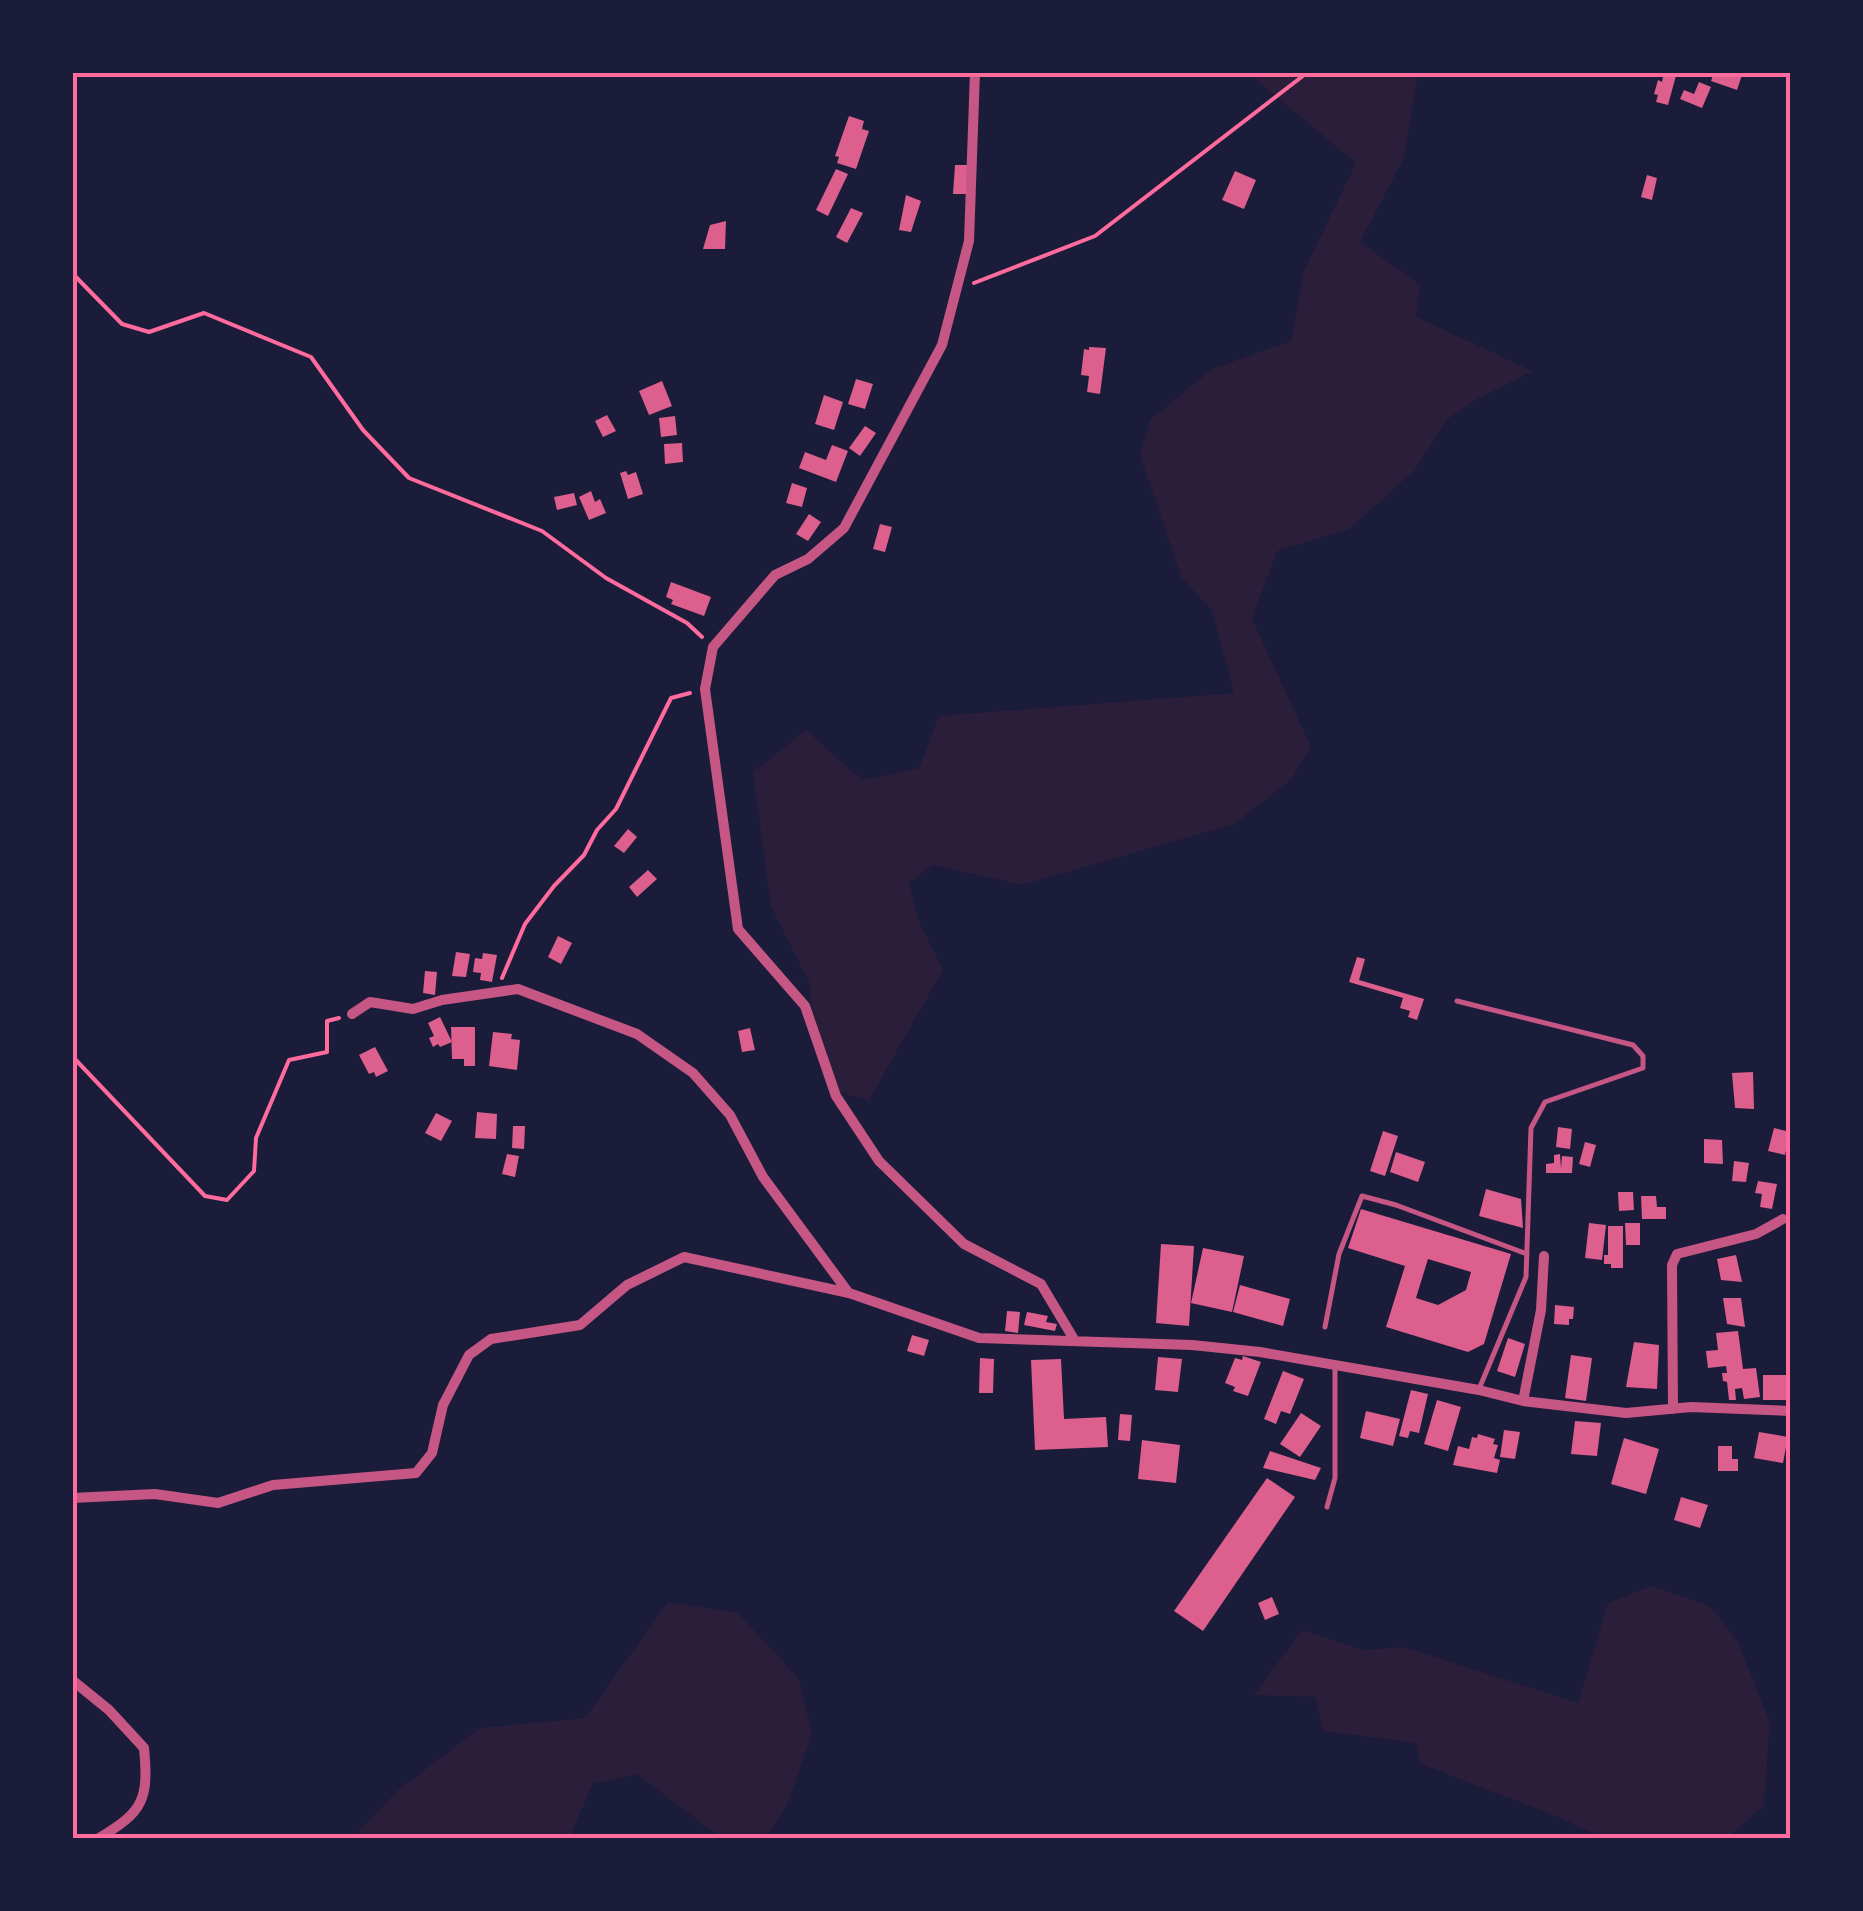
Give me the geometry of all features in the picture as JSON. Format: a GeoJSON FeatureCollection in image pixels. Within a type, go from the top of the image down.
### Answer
{"type":"FeatureCollection","features":[{"type":"Feature","properties":{"kind":"street"},"geometry":{"type":"LineString","coordinates":[[974,72],[969,240],[942,345],[844,528],[808,559],[775,575],[712,648],[705,690],[738,928],[805,1006],[836,1096],[879,1161],[964,1244],[1041,1284],[1075,1341]]}},
{"type":"Feature","properties":{"kind":"street"},"geometry":{"type":"LineString","coordinates":[[352,1014],[370,1002],[412,1008],[518,989],[637,1034],[693,1073],[730,1115],[762,1177],[849,1292]]}},
{"type":"Feature","properties":{"kind":"street"},"geometry":{"type":"LineString","coordinates":[[1673,1409],[1672,1265],[1677,1254],[1756,1234],[1783,1219]]}},
{"type":"Feature","properties":{"kind":"street"},"geometry":{"type":"LineString","coordinates":[[1523,1402],[1542,1310],[1544,1256]]}},
{"type":"Feature","properties":{"kind":"street"},"geometry":{"type":"LineString","coordinates":[[72,1498],[155,1494],[218,1503],[272,1486],[416,1473],[432,1453],[444,1406],[469,1355],[491,1339],[580,1325],[626,1285],[684,1257],[849,1292],[979,1338],[1226,1349],[1478,1390],[1523,1402],[1626,1413],[1673,1409],[1790,1411]]}},
{"type":"Feature","properties":{"kind":"street"},"geometry":{"type":"LineString","coordinates":[[72,1680],[109,1710],[144,1748],[145,1796],[132,1818],[99,1838]]}},
{"type":"Feature","properties":{"kind":"lane"},"geometry":{"type":"LineString","coordinates":[[1457,1001],[1634,1045],[1644,1056],[1642,1068],[1545,1102],[1531,1128],[1526,1277],[1478,1390]]}},
{"type":"Feature","properties":{"kind":"lane"},"geometry":{"type":"LineString","coordinates":[[1325,1328],[1340,1254],[1362,1196],[1396,1204],[1527,1254]]}},
{"type":"Feature","properties":{"kind":"lane"},"geometry":{"type":"LineString","coordinates":[[1327,1507],[1335,1478],[1335,1366]]}},
{"type":"Feature","properties":{"kind":"path"},"geometry":{"type":"LineString","coordinates":[[956,291],[1095,236],[1308,72]]}},
{"type":"Feature","properties":{"kind":"path"},"geometry":{"type":"LineString","coordinates":[[72,273],[122,324],[148,332],[204,313],[311,357],[362,430],[410,478],[542,531],[606,578],[688,623],[712,648]]}},
{"type":"Feature","properties":{"kind":"path"},"geometry":{"type":"LineString","coordinates":[[498,992],[525,924],[616,810],[671,698],[705,690]]}},
{"type":"Feature","properties":{"kind":"path"},"geometry":{"type":"LineString","coordinates":[[72,1056],[205,1196],[227,1200],[254,1171],[256,1138],[289,1060],[327,1052],[327,1021],[352,1014]]}},
{"type":"Feature","properties":{"kind":"shaded area"},"geometry":{"type":"Polygon","coordinates":[[[1248,73],[1418,73],[1404,158],[1360,242],[1420,284],[1416,317],[1533,371],[1477,399],[1448,419],[1414,471],[1349,529],[1277,551],[1252,619],[1311,747],[1291,780],[1234,824],[1022,885],[933,865],[909,883],[918,919],[943,970],[869,1100],[834,1091],[814,1033],[810,984],[771,907],[753,772],[806,730],[862,780],[919,768],[939,716],[1234,693],[1212,610],[1181,577],[1140,455],[1150,420],[1212,369],[1291,341],[1304,271],[1356,163],[1248,73]]]}},
{"type":"Feature","properties":{"kind":"shaded area"},"geometry":{"type":"Polygon","coordinates":[[[1652,1586],[1710,1606],[1738,1642],[1770,1722],[1764,1806],[1727,1838],[1603,1838],[1421,1764],[1416,1743],[1323,1731],[1315,1697],[1254,1695],[1302,1630],[1363,1650],[1404,1647],[1578,1703],[1608,1603],[1652,1586]]]}},
{"type":"Feature","properties":{"kind":"shaded area"},"geometry":{"type":"Polygon","coordinates":[[[668,1602],[738,1613],[799,1679],[812,1735],[788,1802],[767,1838],[721,1838],[637,1774],[592,1784],[570,1838],[353,1838],[397,1791],[480,1728],[585,1718],[668,1602]]]}},
{"type":"Feature","properties":{"kind":"building"},"geometry":{"type":"Polygon","coordinates":[[[1664,72],[1677,72],[1668,105],[1656,102],[1658,95],[1654,94],[1664,72]]]}},
{"type":"Feature","properties":{"kind":"building"},"geometry":{"type":"Polygon","coordinates":[[[1714,72],[1743,72],[1737,90],[1711,81],[1714,72]]]}},
{"type":"Feature","properties":{"kind":"building"},"geometry":{"type":"Polygon","coordinates":[[[1699,82],[1711,87],[1702,108],[1680,99],[1684,90],[1694,94],[1699,82]]]}},
{"type":"Feature","properties":{"kind":"building"},"geometry":{"type":"Polygon","coordinates":[[[849,116],[864,121],[862,129],[869,131],[856,169],[837,163],[839,157],[835,156],[849,116]]]}},
{"type":"Feature","properties":{"kind":"building"},"geometry":{"type":"Polygon","coordinates":[[[955,165],[969,165],[968,194],[953,194],[955,165]]]}},
{"type":"Feature","properties":{"kind":"building"},"geometry":{"type":"Polygon","coordinates":[[[836,169],[848,174],[828,216],[816,210],[836,169]]]}},
{"type":"Feature","properties":{"kind":"building"},"geometry":{"type":"Polygon","coordinates":[[[1235,171],[1256,180],[1244,209],[1222,200],[1235,171]]]}},
{"type":"Feature","properties":{"kind":"building"},"geometry":{"type":"Polygon","coordinates":[[[1647,175],[1657,178],[1652,200],[1641,197],[1647,175]]]}},
{"type":"Feature","properties":{"kind":"building"},"geometry":{"type":"Polygon","coordinates":[[[906,195],[921,201],[911,232],[899,230],[906,195]]]}},
{"type":"Feature","properties":{"kind":"building"},"geometry":{"type":"Polygon","coordinates":[[[851,208],[863,213],[847,243],[836,237],[851,208]]]}},
{"type":"Feature","properties":{"kind":"building"},"geometry":{"type":"Polygon","coordinates":[[[726,221],[725,249],[703,249],[710,225],[726,221]]]}},
{"type":"Feature","properties":{"kind":"building"},"geometry":{"type":"Polygon","coordinates":[[[1106,348],[1100,394],[1087,392],[1089,376],[1081,375],[1084,349],[1106,348]]]}},
{"type":"Feature","properties":{"kind":"building"},"geometry":{"type":"Polygon","coordinates":[[[856,379],[873,384],[865,409],[848,404],[856,379]]]}},
{"type":"Feature","properties":{"kind":"building"},"geometry":{"type":"Polygon","coordinates":[[[662,381],[672,406],[649,415],[639,391],[662,381]]]}},
{"type":"Feature","properties":{"kind":"building"},"geometry":{"type":"Polygon","coordinates":[[[824,395],[843,402],[834,430],[815,424],[824,395]]]}},
{"type":"Feature","properties":{"kind":"building"},"geometry":{"type":"Polygon","coordinates":[[[607,415],[616,431],[603,437],[595,421],[607,415]]]}},
{"type":"Feature","properties":{"kind":"building"},"geometry":{"type":"Polygon","coordinates":[[[675,416],[677,435],[661,437],[659,418],[675,416]]]}},
{"type":"Feature","properties":{"kind":"building"},"geometry":{"type":"Polygon","coordinates":[[[865,426],[876,433],[860,456],[849,448],[865,426]]]}},
{"type":"Feature","properties":{"kind":"building"},"geometry":{"type":"Polygon","coordinates":[[[682,443],[683,462],[665,464],[664,444],[682,443]]]}},
{"type":"Feature","properties":{"kind":"building"},"geometry":{"type":"Polygon","coordinates":[[[832,445],[848,451],[836,482],[799,468],[805,452],[826,460],[832,445]]]}},
{"type":"Feature","properties":{"kind":"building"},"geometry":{"type":"Polygon","coordinates":[[[626,471],[628,475],[636,472],[643,494],[628,499],[620,473],[626,471]]]}},
{"type":"Feature","properties":{"kind":"building"},"geometry":{"type":"Polygon","coordinates":[[[792,483],[807,488],[802,507],[786,503],[792,483]]]}},
{"type":"Feature","properties":{"kind":"building"},"geometry":{"type":"Polygon","coordinates":[[[591,491],[606,513],[589,520],[579,497],[591,491]]]}},
{"type":"Feature","properties":{"kind":"building"},"geometry":{"type":"Polygon","coordinates":[[[574,493],[577,505],[557,510],[554,497],[574,493]]]}},
{"type":"Feature","properties":{"kind":"building"},"geometry":{"type":"Polygon","coordinates":[[[809,514],[821,522],[808,541],[796,534],[809,514]]]}},
{"type":"Feature","properties":{"kind":"building"},"geometry":{"type":"Polygon","coordinates":[[[880,524],[892,527],[885,552],[873,549],[880,524]]]}},
{"type":"Feature","properties":{"kind":"building"},"geometry":{"type":"Polygon","coordinates":[[[671,582],[711,597],[704,616],[671,604],[673,600],[666,597],[671,582]]]}},
{"type":"Feature","properties":{"kind":"building"},"geometry":{"type":"Polygon","coordinates":[[[628,829],[637,837],[624,853],[614,846],[628,829]]]}},
{"type":"Feature","properties":{"kind":"building"},"geometry":{"type":"Polygon","coordinates":[[[648,870],[657,879],[637,897],[629,887],[648,870]]]}},
{"type":"Feature","properties":{"kind":"building"},"geometry":{"type":"Polygon","coordinates":[[[558,936],[572,943],[561,964],[548,957],[558,936]]]}},
{"type":"Feature","properties":{"kind":"building"},"geometry":{"type":"Polygon","coordinates":[[[456,952],[470,954],[466,977],[452,976],[456,952]]]}},
{"type":"Feature","properties":{"kind":"building"},"geometry":{"type":"Polygon","coordinates":[[[483,953],[497,955],[492,982],[480,980],[481,973],[473,972],[475,958],[482,959],[483,953]]]}},
{"type":"Feature","properties":{"kind":"building"},"geometry":{"type":"Polygon","coordinates":[[[1357,957],[1365,959],[1359,980],[1424,999],[1417,1020],[1408,1017],[1410,1011],[1400,1008],[1403,998],[1349,982],[1357,957]]]}},
{"type":"Feature","properties":{"kind":"building"},"geometry":{"type":"Polygon","coordinates":[[[425,971],[437,972],[435,995],[423,993],[425,971]]]}},
{"type":"Feature","properties":{"kind":"building"},"geometry":{"type":"Polygon","coordinates":[[[440,1017],[452,1042],[433,1047],[429,1038],[434,1036],[428,1023],[440,1017]]]}},
{"type":"Feature","properties":{"kind":"building"},"geometry":{"type":"Polygon","coordinates":[[[451,1027],[475,1027],[475,1066],[464,1066],[464,1059],[452,1059],[451,1027]]]}},
{"type":"Feature","properties":{"kind":"building"},"geometry":{"type":"Polygon","coordinates":[[[750,1028],[755,1050],[742,1052],[738,1031],[750,1028]]]}},
{"type":"Feature","properties":{"kind":"building"},"geometry":{"type":"Polygon","coordinates":[[[493,1032],[512,1034],[511,1039],[520,1040],[517,1070],[489,1066],[493,1032]]]}},
{"type":"Feature","properties":{"kind":"building"},"geometry":{"type":"Polygon","coordinates":[[[375,1047],[388,1071],[376,1077],[374,1072],[369,1074],[359,1055],[375,1047]]]}},
{"type":"Feature","properties":{"kind":"building"},"geometry":{"type":"Polygon","coordinates":[[[1753,1072],[1754,1109],[1735,1108],[1732,1073],[1753,1072]]]}},
{"type":"Feature","properties":{"kind":"building"},"geometry":{"type":"Polygon","coordinates":[[[477,1112],[497,1114],[496,1139],[475,1138],[477,1112]]]}},
{"type":"Feature","properties":{"kind":"building"},"geometry":{"type":"Polygon","coordinates":[[[436,1113],[452,1121],[441,1141],[425,1133],[436,1113]]]}},
{"type":"Feature","properties":{"kind":"building"},"geometry":{"type":"Polygon","coordinates":[[[513,1126],[525,1126],[524,1149],[512,1148],[513,1126]]]}},
{"type":"Feature","properties":{"kind":"building"},"geometry":{"type":"Polygon","coordinates":[[[1558,1127],[1572,1129],[1570,1149],[1556,1147],[1558,1127]]]}},
{"type":"Feature","properties":{"kind":"building"},"geometry":{"type":"Polygon","coordinates":[[[1774,1128],[1790,1132],[1785,1155],[1768,1151],[1774,1128]]]}},
{"type":"Feature","properties":{"kind":"building"},"geometry":{"type":"Polygon","coordinates":[[[1383,1131],[1398,1136],[1385,1176],[1370,1171],[1383,1131]]]}},
{"type":"Feature","properties":{"kind":"building"},"geometry":{"type":"Polygon","coordinates":[[[1704,1139],[1722,1140],[1723,1164],[1704,1163],[1704,1139]]]}},
{"type":"Feature","properties":{"kind":"building"},"geometry":{"type":"Polygon","coordinates":[[[1585,1142],[1596,1145],[1590,1167],[1579,1164],[1585,1142]]]}},
{"type":"Feature","properties":{"kind":"building"},"geometry":{"type":"Polygon","coordinates":[[[1396,1152],[1425,1162],[1418,1182],[1390,1172],[1396,1152]]]}},
{"type":"Feature","properties":{"kind":"building"},"geometry":{"type":"Polygon","coordinates":[[[507,1154],[519,1156],[515,1177],[502,1174],[507,1154]]]}},
{"type":"Feature","properties":{"kind":"building"},"geometry":{"type":"Polygon","coordinates":[[[1560,1154],[1561,1168],[1562,1156],[1573,1157],[1572,1173],[1546,1173],[1546,1164],[1554,1163],[1554,1155],[1560,1154]]]}},
{"type":"Feature","properties":{"kind":"building"},"geometry":{"type":"Polygon","coordinates":[[[1734,1161],[1749,1163],[1746,1182],[1732,1181],[1734,1161]]]}},
{"type":"Feature","properties":{"kind":"building"},"geometry":{"type":"Polygon","coordinates":[[[1758,1181],[1777,1184],[1772,1209],[1760,1207],[1762,1194],[1755,1193],[1758,1181]]]}},
{"type":"Feature","properties":{"kind":"building"},"geometry":{"type":"Polygon","coordinates":[[[1486,1189],[1521,1199],[1523,1228],[1479,1216],[1486,1189]]]}},
{"type":"Feature","properties":{"kind":"building"},"geometry":{"type":"Polygon","coordinates":[[[1618,1192],[1633,1192],[1634,1210],[1619,1211],[1618,1192]]]}},
{"type":"Feature","properties":{"kind":"building"},"geometry":{"type":"Polygon","coordinates":[[[1641,1196],[1656,1196],[1657,1207],[1666,1207],[1666,1219],[1642,1219],[1641,1196]]]}},
{"type":"Feature","properties":{"kind":"building"},"geometry":{"type":"Polygon","coordinates":[[[1361,1209],[1511,1254],[1484,1344],[1468,1352],[1386,1327],[1405,1266],[1348,1248],[1361,1209]],[[1428,1259],[1416,1298],[1438,1305],[1466,1290],[1471,1272],[1428,1259]]]}},
{"type":"Feature","properties":{"kind":"building"},"geometry":{"type":"Polygon","coordinates":[[[1589,1223],[1606,1225],[1602,1260],[1585,1258],[1589,1223]]]}},
{"type":"Feature","properties":{"kind":"building"},"geometry":{"type":"Polygon","coordinates":[[[1625,1223],[1640,1223],[1640,1245],[1626,1245],[1625,1223]]]}},
{"type":"Feature","properties":{"kind":"building"},"geometry":{"type":"Polygon","coordinates":[[[1608,1226],[1623,1226],[1623,1268],[1604,1264],[1604,1255],[1608,1255],[1608,1226]]]}},
{"type":"Feature","properties":{"kind":"building"},"geometry":{"type":"Polygon","coordinates":[[[1161,1244],[1194,1246],[1189,1326],[1156,1323],[1161,1244]]]}},
{"type":"Feature","properties":{"kind":"building"},"geometry":{"type":"Polygon","coordinates":[[[1203,1248],[1244,1256],[1232,1312],[1191,1303],[1203,1248]]]}},
{"type":"Feature","properties":{"kind":"building"},"geometry":{"type":"Polygon","coordinates":[[[1736,1255],[1742,1282],[1721,1280],[1717,1259],[1736,1255]]]}},
{"type":"Feature","properties":{"kind":"building"},"geometry":{"type":"Polygon","coordinates":[[[1240,1285],[1290,1299],[1283,1326],[1233,1312],[1240,1285]]]}},
{"type":"Feature","properties":{"kind":"building"},"geometry":{"type":"Polygon","coordinates":[[[1723,1298],[1741,1298],[1745,1327],[1727,1324],[1723,1298]]]}},
{"type":"Feature","properties":{"kind":"building"},"geometry":{"type":"Polygon","coordinates":[[[1555,1305],[1574,1307],[1569,1325],[1554,1324],[1555,1305]]]}},
{"type":"Feature","properties":{"kind":"building"},"geometry":{"type":"Polygon","coordinates":[[[1007,1311],[1020,1312],[1018,1333],[1005,1331],[1007,1311]]]}},
{"type":"Feature","properties":{"kind":"building"},"geometry":{"type":"Polygon","coordinates":[[[1027,1312],[1048,1316],[1046,1322],[1057,1324],[1055,1331],[1024,1325],[1027,1312]]]}},
{"type":"Feature","properties":{"kind":"building"},"geometry":{"type":"Polygon","coordinates":[[[1738,1331],[1743,1369],[1756,1368],[1760,1397],[1744,1399],[1742,1388],[1735,1389],[1736,1400],[1729,1400],[1722,1373],[1727,1373],[1726,1366],[1708,1368],[1706,1351],[1718,1350],[1716,1333],[1738,1331]]]}},
{"type":"Feature","properties":{"kind":"building"},"geometry":{"type":"Polygon","coordinates":[[[912,1335],[929,1340],[924,1356],[907,1351],[912,1335]]]}},
{"type":"Feature","properties":{"kind":"building"},"geometry":{"type":"Polygon","coordinates":[[[1508,1338],[1525,1344],[1515,1377],[1497,1371],[1508,1338]]]}},
{"type":"Feature","properties":{"kind":"building"},"geometry":{"type":"Polygon","coordinates":[[[1634,1342],[1659,1345],[1657,1389],[1626,1387],[1634,1342]]]}},
{"type":"Feature","properties":{"kind":"building"},"geometry":{"type":"Polygon","coordinates":[[[1571,1355],[1592,1358],[1586,1401],[1565,1398],[1571,1355]]]}},
{"type":"Feature","properties":{"kind":"building"},"geometry":{"type":"Polygon","coordinates":[[[1243,1356],[1261,1362],[1248,1396],[1233,1391],[1235,1387],[1225,1383],[1235,1358],[1242,1360],[1243,1356]]]}},
{"type":"Feature","properties":{"kind":"building"},"geometry":{"type":"Polygon","coordinates":[[[1158,1357],[1182,1359],[1178,1392],[1155,1390],[1158,1357]]]}},
{"type":"Feature","properties":{"kind":"building"},"geometry":{"type":"Polygon","coordinates":[[[980,1358],[994,1359],[993,1393],[979,1393],[980,1358]]]}},
{"type":"Feature","properties":{"kind":"building"},"geometry":{"type":"Polygon","coordinates":[[[1061,1359],[1064,1419],[1106,1417],[1108,1447],[1035,1450],[1031,1360],[1061,1359]]]}},
{"type":"Feature","properties":{"kind":"building"},"geometry":{"type":"Polygon","coordinates":[[[1283,1371],[1304,1379],[1290,1414],[1281,1411],[1276,1424],[1264,1419],[1283,1371]]]}},
{"type":"Feature","properties":{"kind":"building"},"geometry":{"type":"Polygon","coordinates":[[[1763,1375],[1787,1375],[1787,1400],[1763,1400],[1763,1375]]]}},
{"type":"Feature","properties":{"kind":"building"},"geometry":{"type":"Polygon","coordinates":[[[1411,1390],[1428,1394],[1419,1433],[1410,1431],[1408,1438],[1399,1436],[1411,1390]]]}},
{"type":"Feature","properties":{"kind":"building"},"geometry":{"type":"Polygon","coordinates":[[[1437,1400],[1461,1407],[1448,1451],[1424,1444],[1437,1400]]]}},
{"type":"Feature","properties":{"kind":"building"},"geometry":{"type":"Polygon","coordinates":[[[1366,1411],[1400,1419],[1393,1446],[1360,1438],[1366,1411]]]}},
{"type":"Feature","properties":{"kind":"building"},"geometry":{"type":"Polygon","coordinates":[[[1301,1413],[1321,1426],[1300,1457],[1280,1444],[1301,1413]]]}},
{"type":"Feature","properties":{"kind":"building"},"geometry":{"type":"Polygon","coordinates":[[[1120,1414],[1132,1415],[1130,1441],[1118,1440],[1120,1414]]]}},
{"type":"Feature","properties":{"kind":"building"},"geometry":{"type":"Polygon","coordinates":[[[1575,1421],[1601,1423],[1597,1456],[1571,1454],[1575,1421]]]}},
{"type":"Feature","properties":{"kind":"building"},"geometry":{"type":"Polygon","coordinates":[[[1504,1430],[1520,1432],[1515,1459],[1500,1457],[1504,1430]]]}},
{"type":"Feature","properties":{"kind":"building"},"geometry":{"type":"Polygon","coordinates":[[[1759,1432],[1788,1437],[1783,1463],[1754,1458],[1759,1432]]]}},
{"type":"Feature","properties":{"kind":"building"},"geometry":{"type":"Polygon","coordinates":[[[1478,1434],[1495,1439],[1493,1444],[1498,1445],[1494,1458],[1500,1460],[1497,1473],[1453,1465],[1458,1446],[1469,1449],[1472,1437],[1477,1438],[1478,1434]]]}},
{"type":"Feature","properties":{"kind":"building"},"geometry":{"type":"Polygon","coordinates":[[[1624,1438],[1659,1449],[1646,1494],[1611,1484],[1624,1438]]]}},
{"type":"Feature","properties":{"kind":"building"},"geometry":{"type":"Polygon","coordinates":[[[1142,1440],[1180,1445],[1176,1483],[1138,1479],[1142,1440]]]}},
{"type":"Feature","properties":{"kind":"building"},"geometry":{"type":"Polygon","coordinates":[[[1718,1446],[1732,1446],[1732,1459],[1738,1459],[1738,1471],[1718,1471],[1718,1446]]]}},
{"type":"Feature","properties":{"kind":"building"},"geometry":{"type":"Polygon","coordinates":[[[1270,1451],[1321,1468],[1315,1480],[1263,1468],[1270,1451]]]}},
{"type":"Feature","properties":{"kind":"building"},"geometry":{"type":"Polygon","coordinates":[[[1267,1478],[1295,1497],[1203,1631],[1174,1611],[1267,1478]]]}},
{"type":"Feature","properties":{"kind":"building"},"geometry":{"type":"Polygon","coordinates":[[[1681,1497],[1708,1505],[1700,1528],[1674,1520],[1681,1497]]]}},
{"type":"Feature","properties":{"kind":"building"},"geometry":{"type":"Polygon","coordinates":[[[1272,1597],[1279,1614],[1265,1620],[1258,1603],[1272,1597]]]}}]}
